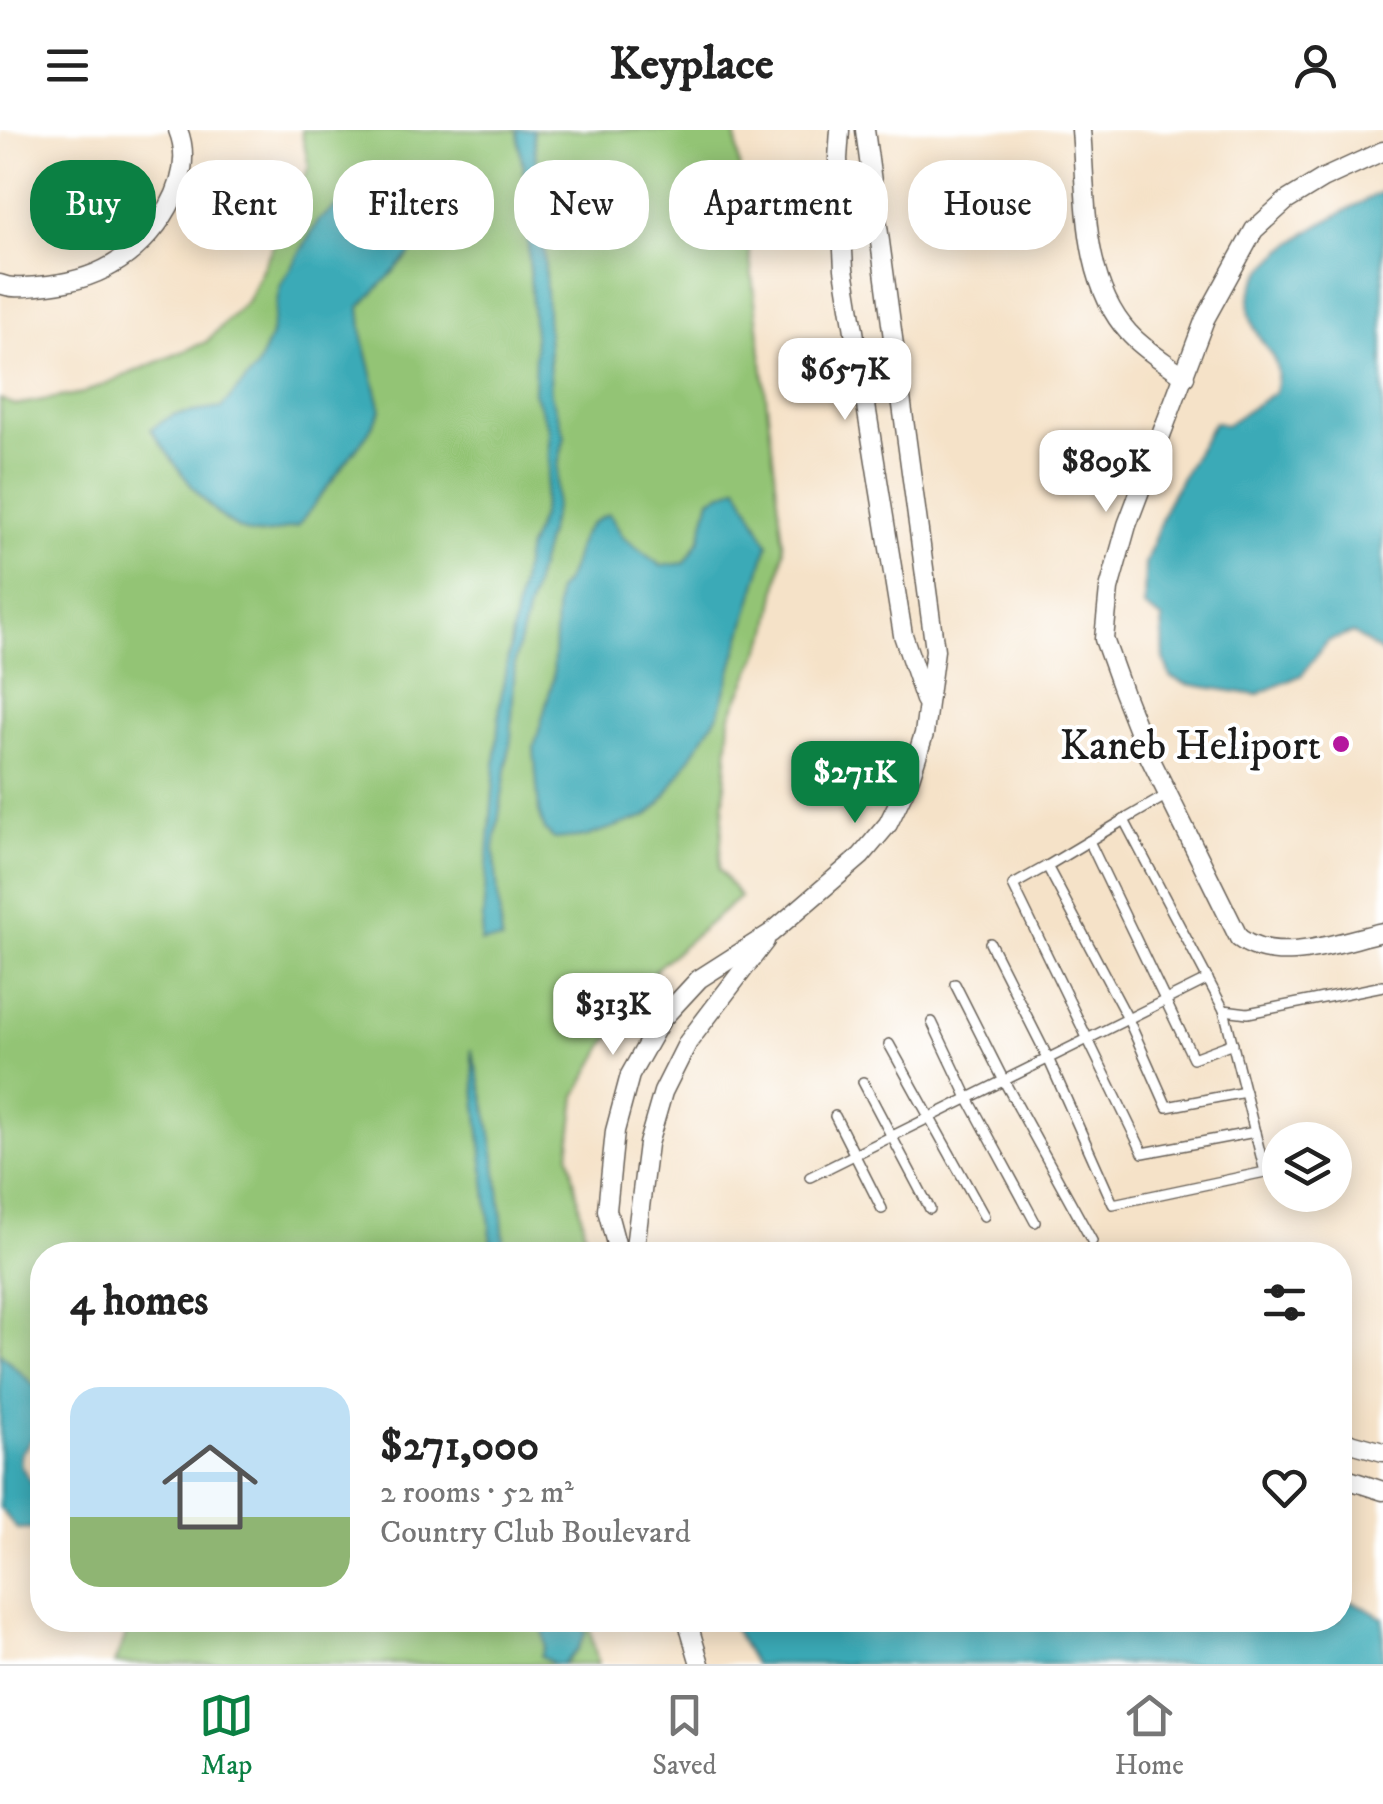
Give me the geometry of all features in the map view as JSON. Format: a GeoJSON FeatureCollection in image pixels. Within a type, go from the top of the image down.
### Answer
{"type":"FeatureCollection","features":[{"type":"Feature","properties":{"kind":"street"},"geometry":{"type":"LineString","coordinates":[[0,284],[9,288],[63,284],[112,265],[149,236],[183,179],[178,130]]}},
{"type":"Feature","properties":{"kind":"street"},"geometry":{"type":"LineString","coordinates":[[840,130],[844,269],[903,635],[926,705]]}},
{"type":"Feature","properties":{"kind":"street"},"geometry":{"type":"LineString","coordinates":[[616,1242],[607,1210],[615,1131],[630,1076],[660,1020],[699,979],[770,933],[861,856],[888,824],[909,781],[924,734],[935,650],[866,130]]}},
{"type":"Feature","properties":{"kind":"street"},"geometry":{"type":"LineString","coordinates":[[1081,130],[1092,254],[1108,304],[1130,334],[1185,378]]}},
{"type":"Feature","properties":{"kind":"street"},"geometry":{"type":"LineString","coordinates":[[1383,152],[1322,178],[1286,201],[1254,230],[1204,319],[1127,526],[1109,589],[1104,639],[1144,748],[1232,928],[1250,946],[1282,952],[1383,932]]}},
{"type":"Feature","properties":{"kind":"street"},"geometry":{"type":"LineString","coordinates":[[636,1242],[648,1144],[663,1092],[688,1042],[770,933]]}},
{"type":"Feature","properties":{"kind":"street"},"geometry":{"type":"LineString","coordinates":[[1352,1443],[1383,1452]]}},
{"type":"Feature","properties":{"kind":"street"},"geometry":{"type":"LineString","coordinates":[[1352,1481],[1383,1491]]}},
{"type":"Feature","properties":{"kind":"street"},"geometry":{"type":"LineString","coordinates":[[691,1632],[700,1664]]}},
{"type":"Feature","properties":{"kind":"lane"},"geometry":{"type":"LineString","coordinates":[[1167,795],[1013,885],[1143,1153],[1255,1132]]}},
{"type":"Feature","properties":{"kind":"lane"},"geometry":{"type":"LineString","coordinates":[[990,943],[1048,1058],[1113,1204],[1265,1172],[1224,1010],[1124,820]]}},
{"type":"Feature","properties":{"kind":"lane"},"geometry":{"type":"LineString","coordinates":[[1089,841],[1193,1058],[1233,1043]]}},
{"type":"Feature","properties":{"kind":"lane"},"geometry":{"type":"LineString","coordinates":[[1046,866],[1128,1018],[1166,1107],[1245,1092]]}},
{"type":"Feature","properties":{"kind":"lane"},"geometry":{"type":"LineString","coordinates":[[810,1177],[1208,979]]}},
{"type":"Feature","properties":{"kind":"lane"},"geometry":{"type":"LineString","coordinates":[[955,984],[1092,1240]]}},
{"type":"Feature","properties":{"kind":"lane"},"geometry":{"type":"LineString","coordinates":[[1224,1010],[1248,1013],[1383,986]]}},
{"type":"Feature","properties":{"kind":"lane"},"geometry":{"type":"LineString","coordinates":[[932,1022],[968,1098],[1036,1222]]}},
{"type":"Feature","properties":{"kind":"lane"},"geometry":{"type":"LineString","coordinates":[[889,1044],[984,1216]]}},
{"type":"Feature","properties":{"kind":"lane"},"geometry":{"type":"LineString","coordinates":[[863,1082],[930,1209]]}},
{"type":"Feature","properties":{"kind":"lane"},"geometry":{"type":"LineString","coordinates":[[835,1116],[882,1209]]}},
{"type":"Feature","properties":{"kind":"green space"},"geometry":{"type":"Polygon","coordinates":[[[301,130],[735,130],[738,160],[669,160],[669,250],[749,250],[784,550],[769,631],[730,717],[719,869],[740,897],[658,967],[606,1043],[576,1096],[569,1154],[586,1242],[30,1242],[30,1437],[0,1407],[0,399],[15,405],[83,393],[206,342],[248,300],[271,250],[313,250],[313,160],[307,160],[301,130]]]}},
{"type":"Feature","properties":{"kind":"green space"},"geometry":{"type":"Polygon","coordinates":[[[127,1632],[590,1632],[598,1664],[114,1664],[127,1632]]]}},
{"type":"Feature","properties":{"kind":"water"},"geometry":{"type":"Polygon","coordinates":[[[517,130],[533,130],[536,160],[522,160],[517,130]]]}},
{"type":"Feature","properties":{"kind":"water"},"geometry":{"type":"Polygon","coordinates":[[[1383,191],[1383,654],[1353,633],[1328,641],[1302,675],[1256,695],[1186,684],[1170,677],[1164,659],[1162,619],[1144,607],[1145,564],[1168,501],[1214,422],[1226,425],[1275,392],[1275,362],[1252,322],[1250,300],[1257,279],[1293,243],[1383,191]]]}},
{"type":"Feature","properties":{"kind":"water"},"geometry":{"type":"Polygon","coordinates":[[[333,209],[333,250],[414,250],[360,307],[363,338],[381,410],[298,526],[250,533],[235,527],[207,504],[151,429],[173,415],[221,408],[256,369],[270,338],[280,286],[301,250],[313,250],[313,230],[333,209]]]}},
{"type":"Feature","properties":{"kind":"water"},"geometry":{"type":"Polygon","coordinates":[[[528,250],[544,250],[551,395],[565,436],[555,506],[515,659],[511,738],[494,848],[502,941],[481,942],[500,703],[526,553],[541,516],[549,467],[549,429],[534,393],[528,250]]]}},
{"type":"Feature","properties":{"kind":"water"},"geometry":{"type":"Polygon","coordinates":[[[738,486],[768,544],[719,713],[661,803],[647,816],[588,836],[554,839],[545,830],[539,812],[534,748],[553,680],[557,591],[571,570],[586,529],[609,514],[624,538],[661,566],[685,563],[700,539],[710,499],[738,486]]]}},
{"type":"Feature","properties":{"kind":"water"},"geometry":{"type":"Polygon","coordinates":[[[471,1049],[494,1151],[504,1242],[490,1242],[471,1049]]]}},
{"type":"Feature","properties":{"kind":"water"},"geometry":{"type":"Polygon","coordinates":[[[0,1353],[30,1382],[30,1441],[21,1454],[21,1466],[30,1480],[30,1528],[17,1529],[0,1508],[0,1353]]]}},
{"type":"Feature","properties":{"kind":"water"},"geometry":{"type":"Polygon","coordinates":[[[1352,1602],[1383,1618],[1383,1664],[754,1664],[736,1632],[1352,1632],[1352,1602]]]}},
{"type":"Feature","properties":{"kind":"water"},"geometry":{"type":"Polygon","coordinates":[[[543,1632],[586,1632],[577,1650],[563,1664],[541,1656],[545,1645],[543,1632]]]}},
{"type":"Feature","properties":{"kind":"place","name":"Kaneb Heliport"},"geometry":{"type":"Point","coordinates":[1341,744]}}]}
